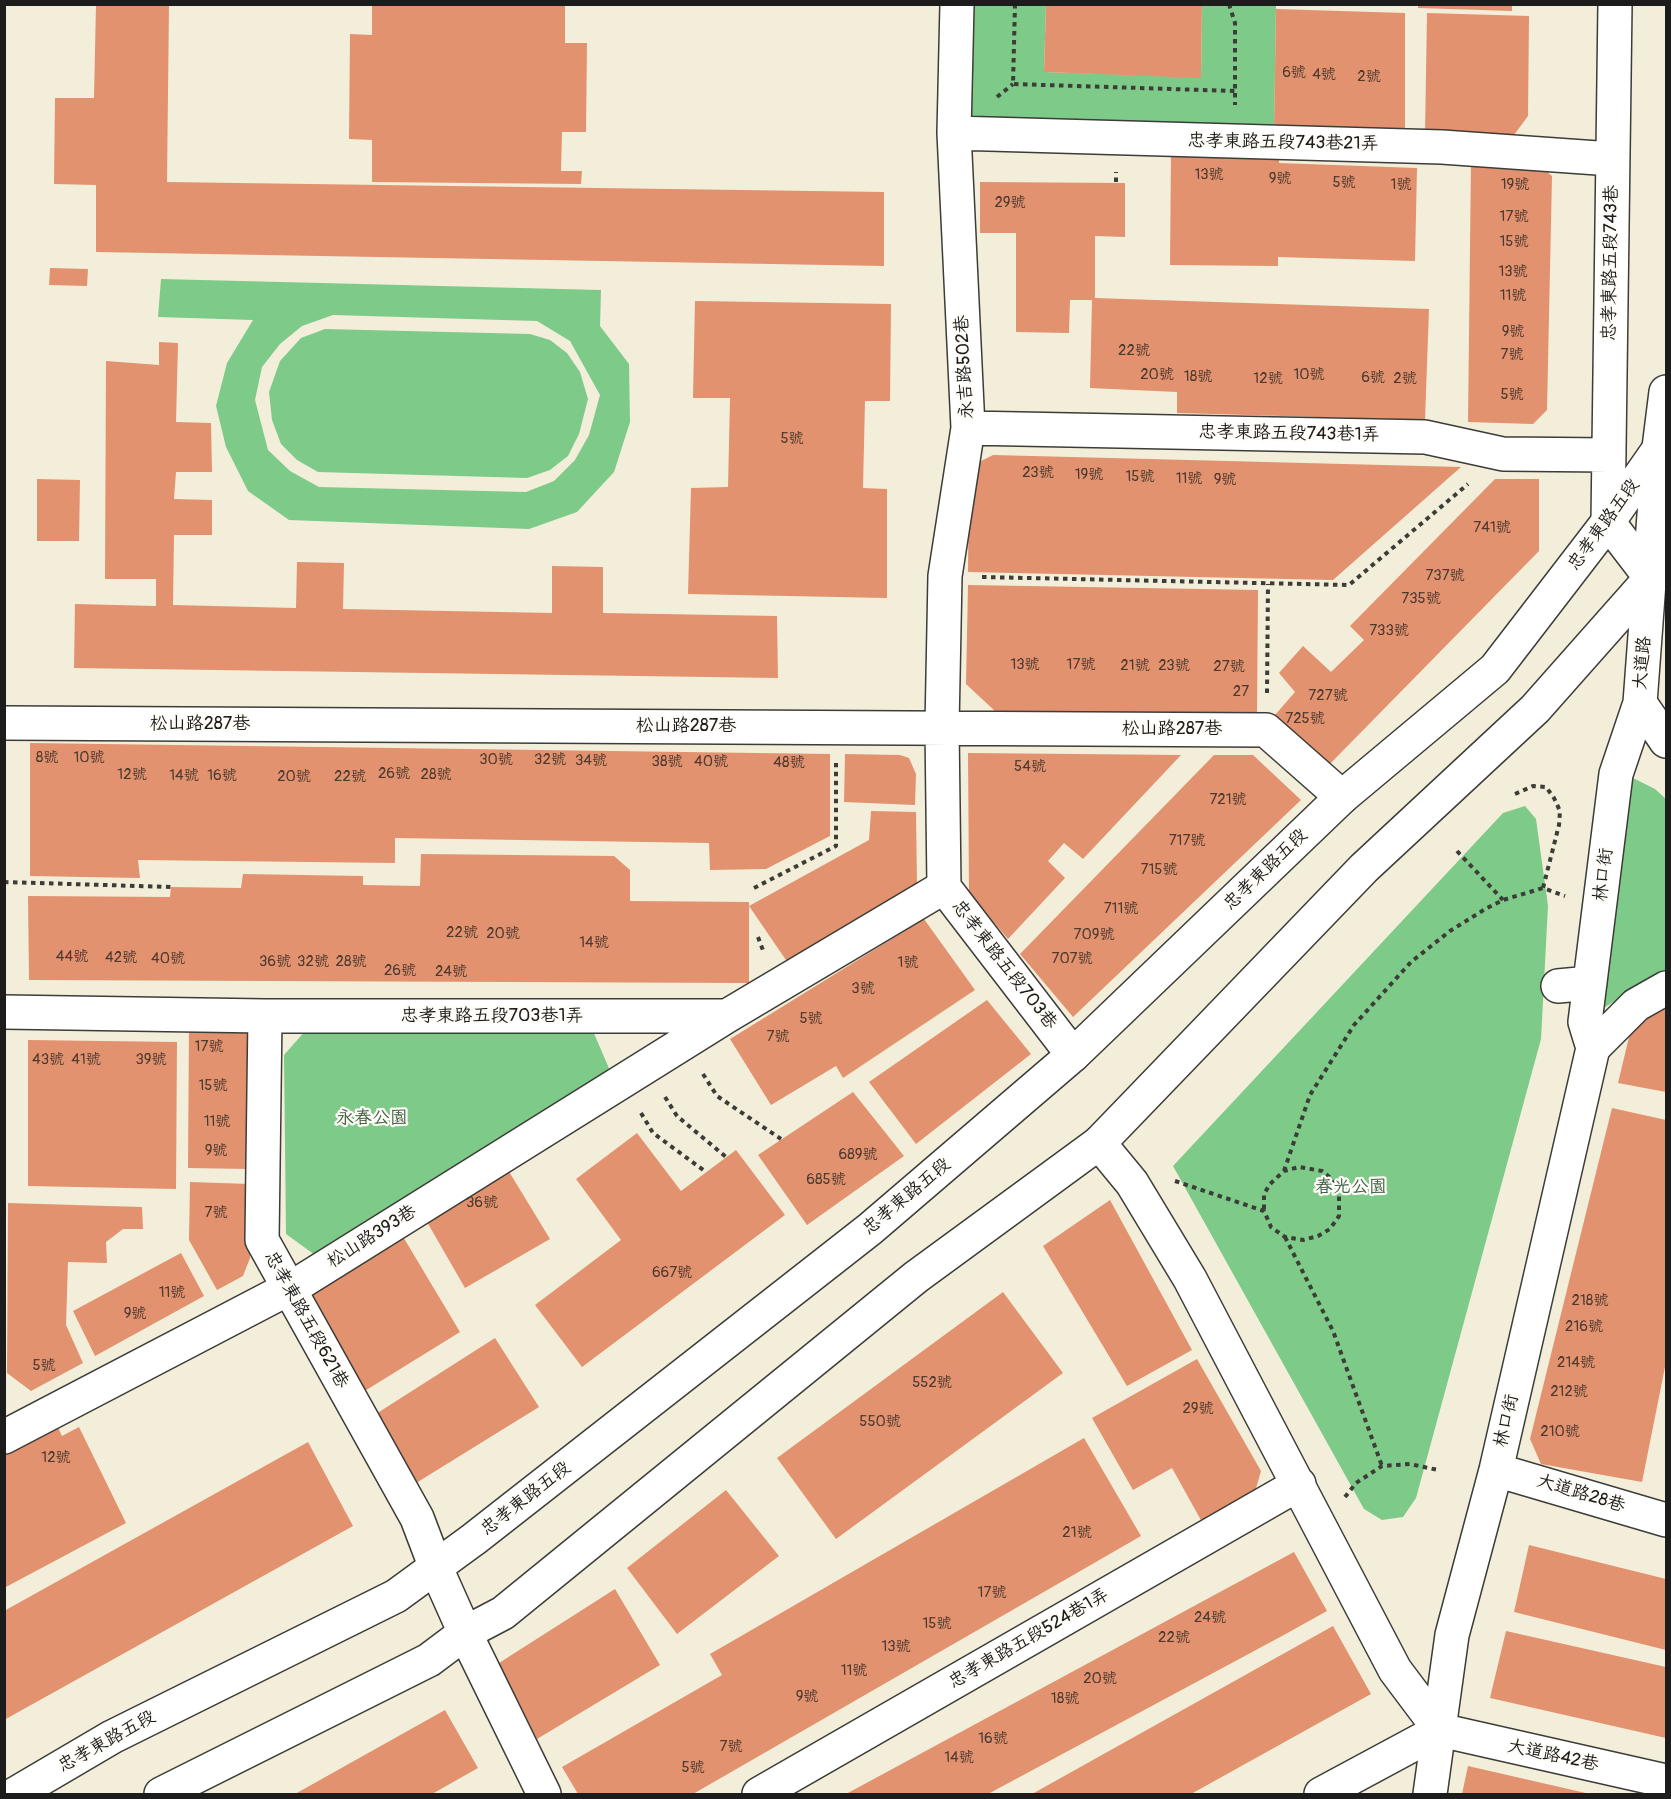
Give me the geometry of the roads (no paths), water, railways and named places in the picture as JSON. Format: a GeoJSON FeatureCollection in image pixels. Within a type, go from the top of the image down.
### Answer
{"type":"FeatureCollection","features":[{"type":"Feature","properties":{"kind":"main road","name":"永吉路502巷"},"geometry":{"type":"LineString","coordinates":[[942,727],[945,576],[968,428],[954,133],[957,4]]}},
{"type":"Feature","properties":{"kind":"main road","name":"忠孝東路五段743巷"},"geometry":{"type":"LineString","coordinates":[[1608,522],[1615,4]]}},
{"type":"Feature","properties":{"kind":"main road","name":"忠孝東路五段743巷21弄"},"geometry":{"type":"LineString","coordinates":[[954,133],[1442,147],[1612,159]]}},
{"type":"Feature","properties":{"kind":"main road"},"geometry":{"type":"LineString","coordinates":[[161,1794],[429,1660],[465,1633],[503,1613],[916,1277],[1099,1143],[1364,868],[1535,709],[1659,566],[1666,392]]}},
{"type":"Feature","properties":{"kind":"main road","name":"忠孝東路五段743巷1弄"},"geometry":{"type":"LineString","coordinates":[[968,428],[1425,437],[1503,454],[1609,455]]}},
{"type":"Feature","properties":{"kind":"main road","name":"忠孝東路五段"},"geometry":{"type":"LineString","coordinates":[[15,1794],[112,1737],[396,1596],[436,1568],[870,1229],[1074,1055],[1342,797],[1494,669],[1608,522],[1663,444]]}},
{"type":"Feature","properties":{"kind":"main road"},"geometry":{"type":"LineString","coordinates":[[1608,522],[1659,566]]}},
{"type":"Feature","properties":{"kind":"main road","name":"大道路"},"geometry":{"type":"LineString","coordinates":[[1659,566],[1640,704],[1666,741]]}},
{"type":"Feature","properties":{"kind":"main road","name":"林口街"},"geometry":{"type":"LineString","coordinates":[[1430,1794],[1452,1635],[1496,1470],[1593,1048],[1585,1022],[1616,774],[1640,704]]}},
{"type":"Feature","properties":{"kind":"main road","name":"松山路287巷"},"geometry":{"type":"LineString","coordinates":[[4,723],[1266,730],[1342,797]]}},
{"type":"Feature","properties":{"kind":"main road","name":"忠孝東路五段703巷"},"geometry":{"type":"LineString","coordinates":[[942,727],[944,887],[1074,1055]]}},
{"type":"Feature","properties":{"kind":"main road"},"geometry":{"type":"LineString","coordinates":[[727,1016],[944,887]]}},
{"type":"Feature","properties":{"kind":"main road"},"geometry":{"type":"LineString","coordinates":[[1558,986],[1590,983]]}},
{"type":"Feature","properties":{"kind":"main road"},"geometry":{"type":"LineString","coordinates":[[1593,1048],[1636,1005],[1666,988]]}},
{"type":"Feature","properties":{"kind":"main road","name":"忠孝東路五段703巷1弄"},"geometry":{"type":"LineString","coordinates":[[4,1011],[265,1016],[727,1016]]}},
{"type":"Feature","properties":{"kind":"main road","name":"忠孝東路五段621巷"},"geometry":{"type":"LineString","coordinates":[[265,1016],[262,1240],[417,1518],[465,1633],[544,1794]]}},
{"type":"Feature","properties":{"kind":"main road","name":"松山路393巷"},"geometry":{"type":"LineString","coordinates":[[4,1437],[289,1288],[727,1016]]}},
{"type":"Feature","properties":{"kind":"main road"},"geometry":{"type":"LineString","coordinates":[[1099,1143],[1132,1183],[1190,1279],[1395,1670],[1440,1730],[1321,1794]]}},
{"type":"Feature","properties":{"kind":"main road","name":"大道路28巷"},"geometry":{"type":"LineString","coordinates":[[1496,1470],[1666,1520]]}},
{"type":"Feature","properties":{"kind":"main road","name":"忠孝東路五段524巷1弄"},"geometry":{"type":"LineString","coordinates":[[759,1794],[1299,1484]]}},
{"type":"Feature","properties":{"kind":"main road","name":"大道路42巷"},"geometry":{"type":"LineString","coordinates":[[1440,1730],[1666,1781]]}},
{"type":"Feature","properties":{"kind":"park label","name":"永春公園"},"geometry":{"type":"Point","coordinates":[372,1118]}},
{"type":"Feature","properties":{"kind":"park label","name":"春光公園"},"geometry":{"type":"Point","coordinates":[1351,1187]}}]}
